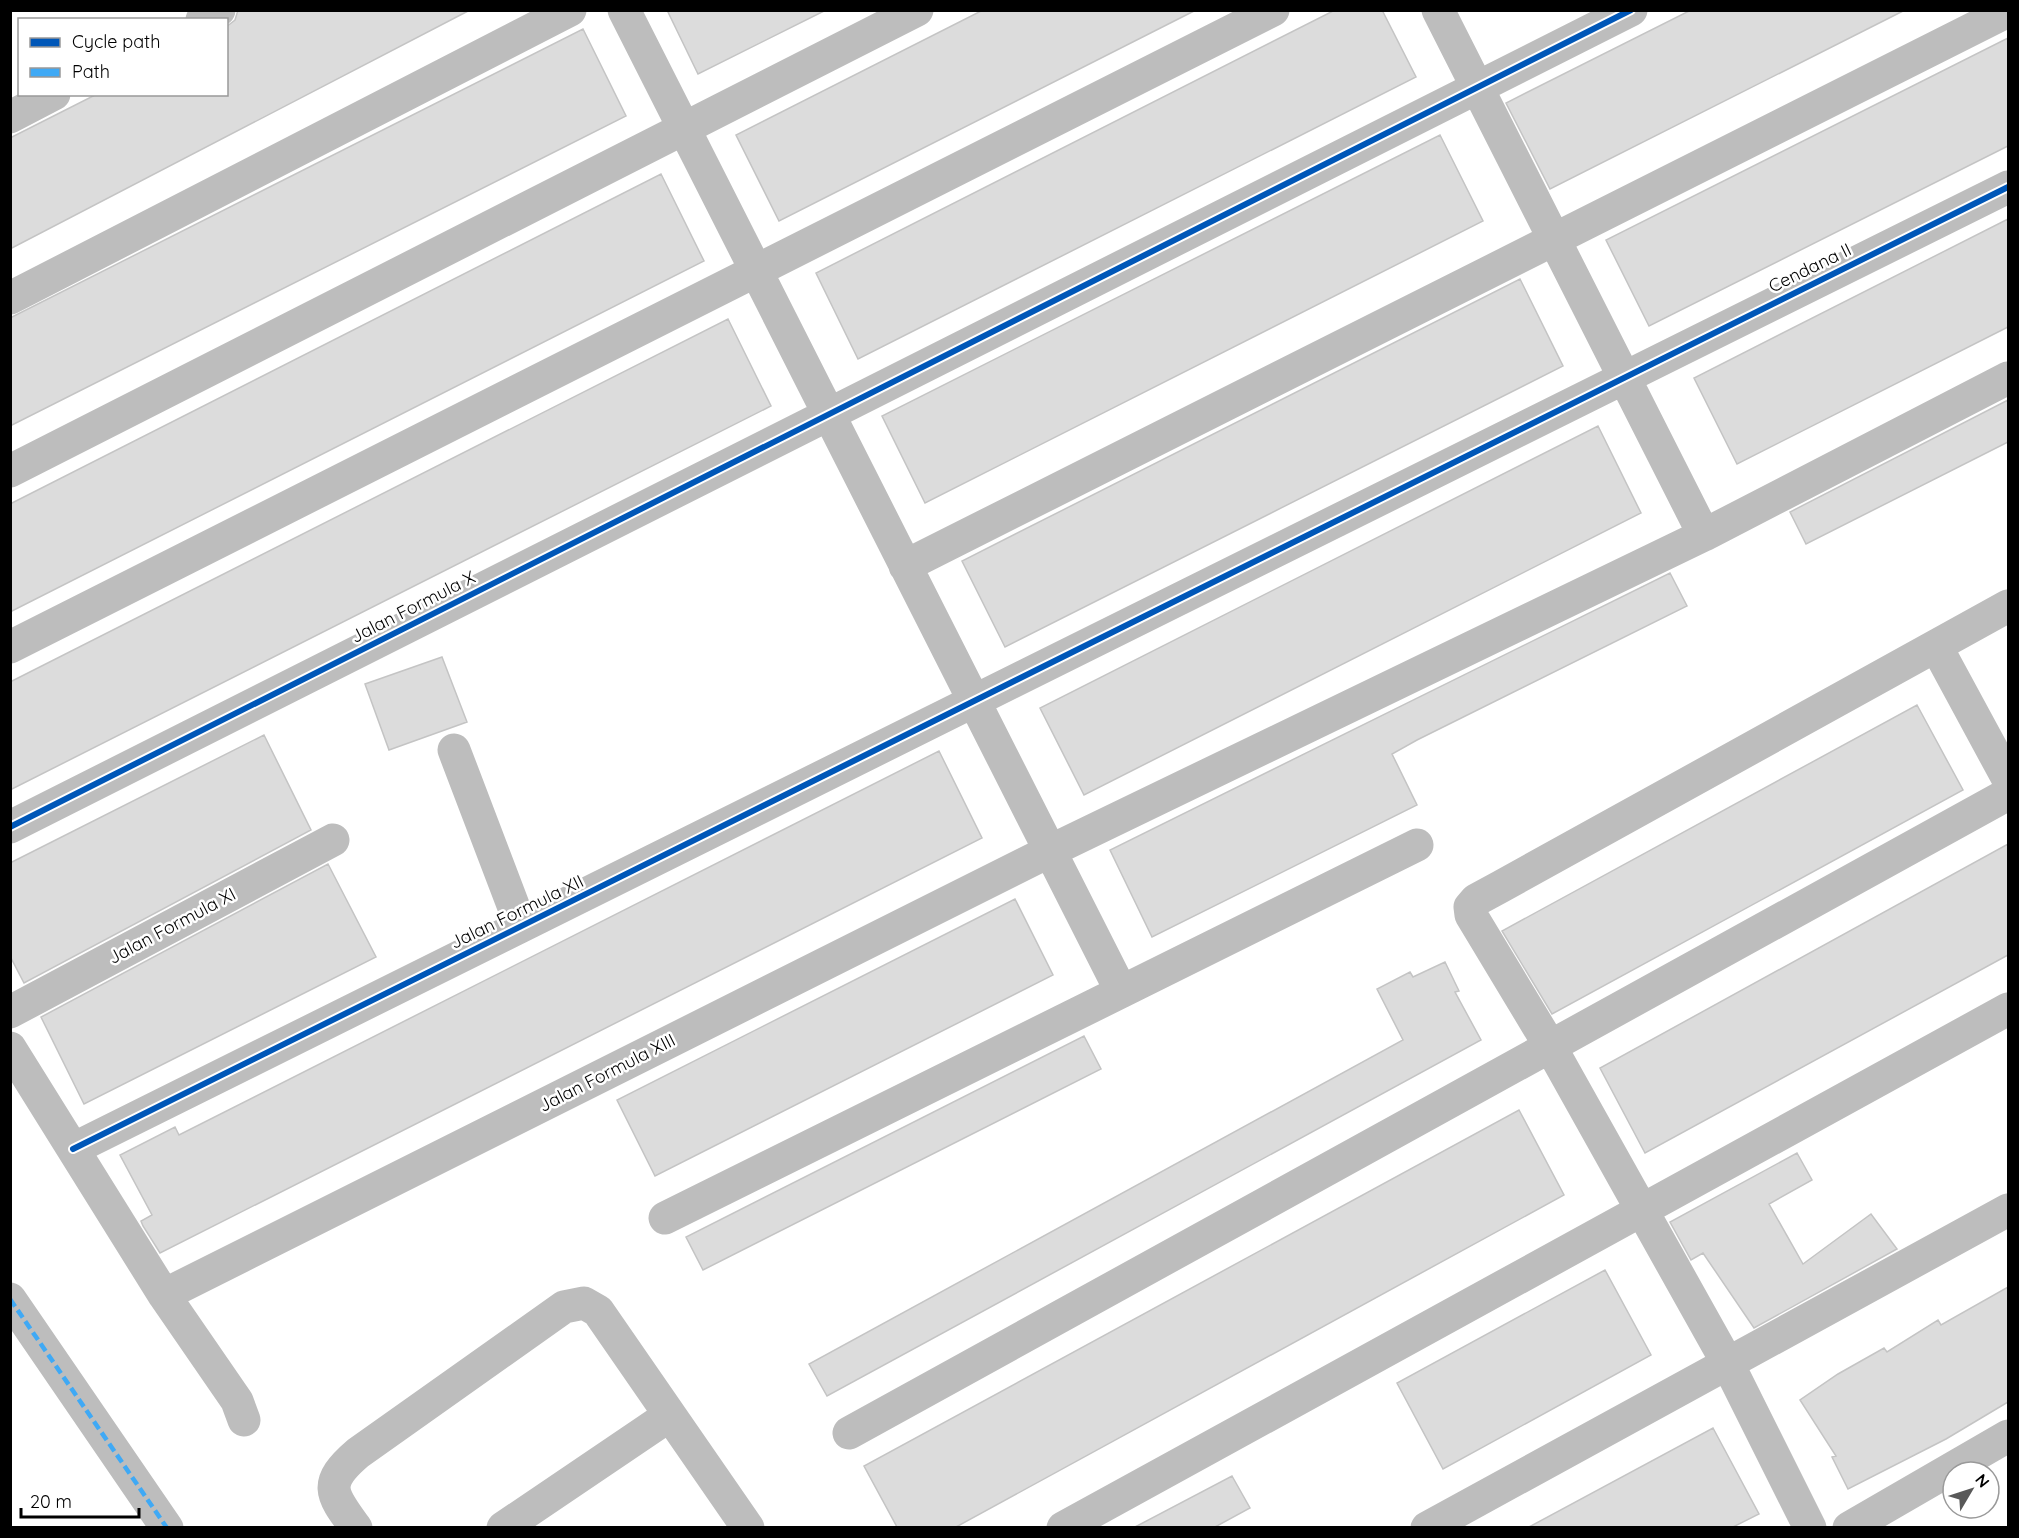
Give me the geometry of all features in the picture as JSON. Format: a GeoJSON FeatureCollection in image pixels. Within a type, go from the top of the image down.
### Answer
{"type":"FeatureCollection","features":[{"type":"Feature","properties":{"kind":"street"},"geometry":{"type":"LineString","coordinates":[[205,18],[219,10]]}},
{"type":"Feature","properties":{"kind":"street"},"geometry":{"type":"LineString","coordinates":[[10,298],[570,10]]}},
{"type":"Feature","properties":{"kind":"street"},"geometry":{"type":"LineString","coordinates":[[624,10],[1121,991]]}},
{"type":"Feature","properties":{"kind":"street"},"geometry":{"type":"LineString","coordinates":[[10,471],[917,10]]}},
{"type":"Feature","properties":{"kind":"street"},"geometry":{"type":"LineString","coordinates":[[10,647],[1273,10]]}},
{"type":"Feature","properties":{"kind":"street"},"geometry":{"type":"LineString","coordinates":[[1438,10],[1704,535]]}},
{"type":"Feature","properties":{"kind":"street","name":"Jalan Formula X"},"geometry":{"type":"LineString","coordinates":[[10,827],[1631,10]]}},
{"type":"Feature","properties":{"kind":"street"},"geometry":{"type":"LineString","coordinates":[[905,566],[2008,11]]}},
{"type":"Feature","properties":{"kind":"street"},"geometry":{"type":"LineString","coordinates":[[10,117],[50,96]]}},
{"type":"Feature","properties":{"kind":"street","name":"Cendana II"},"geometry":{"type":"LineString","coordinates":[[974,701],[2008,187]]}},
{"type":"Feature","properties":{"kind":"street","name":"Jalan Formula XIII"},"geometry":{"type":"LineString","coordinates":[[164,1294],[1050,851],[1704,535],[2008,378]]}},
{"type":"Feature","properties":{"kind":"street"},"geometry":{"type":"LineString","coordinates":[[1810,1527],[1728,1364],[1550,1046],[1471,915],[1470,907],[1476,900],[2008,606]]}},
{"type":"Feature","properties":{"kind":"street"},"geometry":{"type":"LineString","coordinates":[[1936,646],[2008,779]]}},
{"type":"Feature","properties":{"kind":"street","name":"Jalan Formula XII"},"geometry":{"type":"LineString","coordinates":[[74,1149],[974,701]]}},
{"type":"Feature","properties":{"kind":"street"},"geometry":{"type":"LineString","coordinates":[[454,750],[521,926]]}},
{"type":"Feature","properties":{"kind":"street"},"geometry":{"type":"LineString","coordinates":[[849,1433],[2008,794]]}},
{"type":"Feature","properties":{"kind":"street","name":"Jalan Formula XI"},"geometry":{"type":"LineString","coordinates":[[10,1012],[333,840]]}},
{"type":"Feature","properties":{"kind":"street"},"geometry":{"type":"LineString","coordinates":[[665,1218],[1417,845]]}},
{"type":"Feature","properties":{"kind":"street"},"geometry":{"type":"LineString","coordinates":[[1063,1527],[2008,1009]]}},
{"type":"Feature","properties":{"kind":"street"},"geometry":{"type":"LineString","coordinates":[[10,1048],[164,1294],[237,1401],[244,1420]]}},
{"type":"Feature","properties":{"kind":"street"},"geometry":{"type":"LineString","coordinates":[[1428,1527],[2008,1210]]}},
{"type":"Feature","properties":{"kind":"street"},"geometry":{"type":"LineString","coordinates":[[10,1299],[167,1527]]}},
{"type":"Feature","properties":{"kind":"street"},"geometry":{"type":"LineString","coordinates":[[356,1527],[335,1499],[333,1484],[343,1466],[367,1446],[564,1307],[584,1303],[598,1311],[748,1527]]}},
{"type":"Feature","properties":{"kind":"street"},"geometry":{"type":"LineString","coordinates":[[503,1527],[670,1415]]}},
{"type":"Feature","properties":{"kind":"street"},"geometry":{"type":"LineString","coordinates":[[1849,1527],[2008,1436]]}},
{"type":"Feature","properties":{"kind":"building"},"geometry":{"type":"Polygon","coordinates":[[[238,10],[470,10],[10,249],[10,138],[93,96],[228,96],[228,25],[235,20],[238,10]]]}},
{"type":"Feature","properties":{"kind":"building"},"geometry":{"type":"Polygon","coordinates":[[[667,10],[826,10],[698,74],[667,10]]]}},
{"type":"Feature","properties":{"kind":"building"},"geometry":{"type":"Polygon","coordinates":[[[983,10],[1196,10],[779,221],[736,135],[983,10]]]}},
{"type":"Feature","properties":{"kind":"building"},"geometry":{"type":"Polygon","coordinates":[[[1335,10],[1382,10],[1416,77],[858,359],[816,273],[1335,10]]]}},
{"type":"Feature","properties":{"kind":"building"},"geometry":{"type":"Polygon","coordinates":[[[1691,10],[1905,10],[1550,189],[1506,103],[1691,10]]]}},
{"type":"Feature","properties":{"kind":"building"},"geometry":{"type":"Polygon","coordinates":[[[583,29],[626,116],[10,426],[10,318],[583,29]]]}},
{"type":"Feature","properties":{"kind":"building"},"geometry":{"type":"Polygon","coordinates":[[[2008,38],[2008,146],[1649,326],[1606,240],[2008,38]]]}},
{"type":"Feature","properties":{"kind":"building"},"geometry":{"type":"Polygon","coordinates":[[[1440,135],[1483,221],[925,503],[882,416],[1440,135]]]}},
{"type":"Feature","properties":{"kind":"building"},"geometry":{"type":"Polygon","coordinates":[[[661,174],[704,261],[10,612],[10,504],[661,174]]]}},
{"type":"Feature","properties":{"kind":"building"},"geometry":{"type":"Polygon","coordinates":[[[2008,219],[2008,327],[1737,464],[1694,378],[2008,219]]]}},
{"type":"Feature","properties":{"kind":"building"},"geometry":{"type":"Polygon","coordinates":[[[1520,279],[1563,366],[1005,647],[962,561],[1520,279]]]}},
{"type":"Feature","properties":{"kind":"building"},"geometry":{"type":"Polygon","coordinates":[[[728,319],[771,406],[10,790],[10,682],[728,319]]]}},
{"type":"Feature","properties":{"kind":"building"},"geometry":{"type":"Polygon","coordinates":[[[2008,400],[2008,442],[1806,544],[1790,512],[2008,400]]]}},
{"type":"Feature","properties":{"kind":"building"},"geometry":{"type":"Polygon","coordinates":[[[1598,426],[1641,513],[1084,795],[1040,708],[1598,426]]]}},
{"type":"Feature","properties":{"kind":"building"},"geometry":{"type":"Polygon","coordinates":[[[1670,573],[1687,606],[1392,754],[1417,805],[1152,937],[1110,850],[1670,573]]]}},
{"type":"Feature","properties":{"kind":"building"},"geometry":{"type":"Polygon","coordinates":[[[442,657],[467,722],[389,750],[365,684],[442,657]]]}},
{"type":"Feature","properties":{"kind":"building"},"geometry":{"type":"Polygon","coordinates":[[[1917,705],[1963,790],[1552,1014],[1502,931],[1917,705]]]}},
{"type":"Feature","properties":{"kind":"building"},"geometry":{"type":"Polygon","coordinates":[[[264,735],[311,830],[24,983],[10,956],[10,863],[264,735]]]}},
{"type":"Feature","properties":{"kind":"building"},"geometry":{"type":"Polygon","coordinates":[[[939,751],[982,838],[160,1253],[143,1226],[141,1221],[152,1215],[120,1155],[175,1127],[179,1135],[939,751]]]}},
{"type":"Feature","properties":{"kind":"building"},"geometry":{"type":"Polygon","coordinates":[[[2008,844],[2008,955],[1645,1153],[1600,1068],[2008,844]]]}},
{"type":"Feature","properties":{"kind":"building"},"geometry":{"type":"Polygon","coordinates":[[[328,864],[376,957],[84,1104],[41,1017],[328,864]]]}},
{"type":"Feature","properties":{"kind":"building"},"geometry":{"type":"Polygon","coordinates":[[[1015,899],[1053,975],[655,1176],[617,1100],[1015,899]]]}},
{"type":"Feature","properties":{"kind":"building"},"geometry":{"type":"Polygon","coordinates":[[[1445,962],[1459,991],[1455,992],[1481,1040],[827,1396],[809,1364],[1403,1040],[1377,989],[1410,972],[1413,977],[1445,962]]]}},
{"type":"Feature","properties":{"kind":"building"},"geometry":{"type":"Polygon","coordinates":[[[1084,1036],[1101,1069],[703,1270],[686,1237],[1084,1036]]]}},
{"type":"Feature","properties":{"kind":"building"},"geometry":{"type":"Polygon","coordinates":[[[1519,1110],[1564,1195],[956,1527],[897,1527],[864,1466],[1519,1110]]]}},
{"type":"Feature","properties":{"kind":"building"},"geometry":{"type":"Polygon","coordinates":[[[1797,1153],[1812,1180],[1769,1204],[1803,1264],[1871,1214],[1897,1249],[1754,1328],[1703,1253],[1691,1260],[1670,1222],[1797,1153]]]}},
{"type":"Feature","properties":{"kind":"building"},"geometry":{"type":"Polygon","coordinates":[[[1605,1270],[1651,1355],[1443,1469],[1397,1383],[1605,1270]]]}},
{"type":"Feature","properties":{"kind":"building"},"geometry":{"type":"Polygon","coordinates":[[[2008,1287],[2008,1402],[1946,1439],[1848,1489],[1832,1457],[1836,1456],[1800,1400],[1838,1374],[1884,1348],[1887,1352],[1938,1320],[1941,1325],[2008,1287]]]}},
{"type":"Feature","properties":{"kind":"building"},"geometry":{"type":"Polygon","coordinates":[[[1713,1428],[1759,1514],[1733,1527],[1529,1527],[1713,1428]]]}},
{"type":"Feature","properties":{"kind":"building"},"geometry":{"type":"Polygon","coordinates":[[[1232,1476],[1250,1508],[1215,1527],[1135,1527],[1232,1476]]]}},
{"type":"Feature","properties":{"kind":"marked path"},"geometry":{"type":"LineString","coordinates":[[10,1299],[167,1528]]}},
{"type":"Feature","properties":{"kind":"cycle path"},"geometry":{"type":"LineString","coordinates":[[10,827],[1631,10]]}},
{"type":"Feature","properties":{"kind":"cycle path"},"geometry":{"type":"LineString","coordinates":[[73,1149],[2008,187]]}}]}
